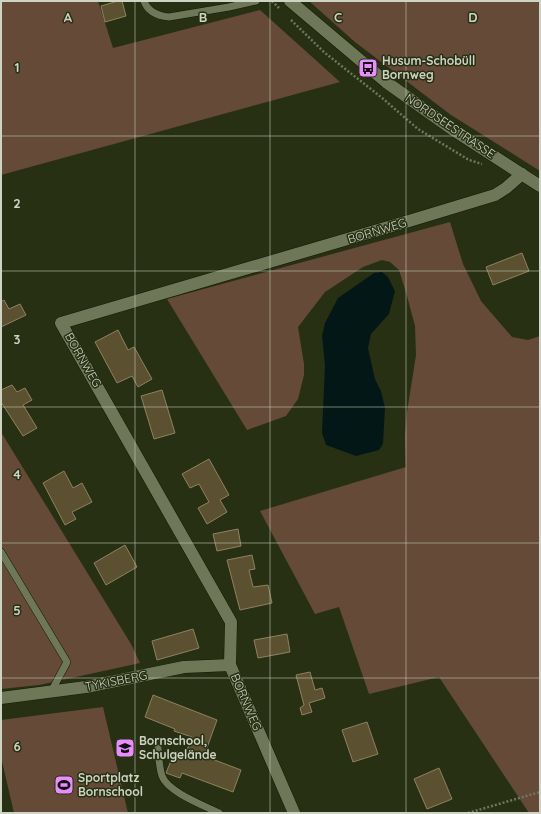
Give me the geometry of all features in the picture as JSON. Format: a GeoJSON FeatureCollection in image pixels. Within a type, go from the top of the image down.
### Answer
{"type":"FeatureCollection","features":[{"type":"Feature","properties":{"kind":"street","name":"NORDSEESTRASSE"},"geometry":{"type":"LineString","coordinates":[[290,1],[386,82],[454,131],[540,186]]}},
{"type":"Feature","properties":{"kind":"street","name":"BORNWEG"},"geometry":{"type":"LineString","coordinates":[[294,813],[230,665],[231,622],[61,323],[495,195],[506,188],[522,174]]}},
{"type":"Feature","properties":{"kind":"street","name":"TYKISBERG"},"geometry":{"type":"LineString","coordinates":[[1,698],[86,687],[184,667],[230,665]]}},
{"type":"Feature","properties":{"kind":"lane"},"geometry":{"type":"LineString","coordinates":[[144,1],[151,12],[169,17],[256,1]]}},
{"type":"Feature","properties":{"kind":"lane"},"geometry":{"type":"LineString","coordinates":[[1,552],[67,662],[50,692]]}},
{"type":"Feature","properties":{"kind":"lane"},"geometry":{"type":"LineString","coordinates":[[158,748],[162,777],[167,784],[187,797],[219,813]]}},
{"type":"Feature","properties":{"kind":"path"},"geometry":{"type":"LineString","coordinates":[[468,813],[540,792]]}},
{"type":"Feature","properties":{"kind":"shaded area"},"geometry":{"type":"Polygon","coordinates":[[[1,1],[98,1],[113,48],[260,10],[340,82],[1,175],[1,1]]]}},
{"type":"Feature","properties":{"kind":"shaded area"},"geometry":{"type":"Polygon","coordinates":[[[309,1],[540,1],[540,171],[451,115],[355,42],[309,1]]]}},
{"type":"Feature","properties":{"kind":"shaded area"},"geometry":{"type":"Polygon","coordinates":[[[450,222],[463,264],[481,301],[512,337],[528,340],[540,336],[540,813],[529,813],[439,677],[369,694],[339,607],[315,614],[260,511],[406,467],[405,437],[407,412],[416,355],[415,326],[399,270],[390,262],[382,260],[363,267],[325,292],[298,327],[304,364],[304,375],[298,399],[286,416],[247,430],[167,299],[450,222]]]}},
{"type":"Feature","properties":{"kind":"shaded area"},"geometry":{"type":"Polygon","coordinates":[[[382,272],[388,277],[395,291],[389,314],[371,334],[368,348],[375,379],[381,391],[385,408],[383,444],[379,450],[356,456],[326,445],[322,433],[325,365],[322,336],[325,323],[338,298],[374,273],[382,272]]]}},
{"type":"Feature","properties":{"kind":"shaded area"},"geometry":{"type":"Polygon","coordinates":[[[1,432],[131,644],[140,663],[39,685],[1,689],[1,432]]]}},
{"type":"Feature","properties":{"kind":"shaded area","name":"Sportplatz Bornschool"},"geometry":{"type":"Polygon","coordinates":[[[103,707],[128,813],[14,813],[1,757],[1,720],[103,707]]]}},
{"type":"Feature","properties":{"kind":"building"},"geometry":{"type":"Polygon","coordinates":[[[122,1],[126,16],[105,22],[101,6],[122,1]]]}},
{"type":"Feature","properties":{"kind":"building"},"geometry":{"type":"Polygon","coordinates":[[[522,253],[529,271],[493,285],[486,267],[522,253]]]}},
{"type":"Feature","properties":{"kind":"building"},"geometry":{"type":"Polygon","coordinates":[[[4,300],[9,309],[20,304],[26,315],[1,327],[1,302],[4,300]]]}},
{"type":"Feature","properties":{"kind":"building"},"geometry":{"type":"Polygon","coordinates":[[[118,330],[128,350],[134,347],[152,379],[138,387],[132,376],[117,383],[95,342],[118,330]]]}},
{"type":"Feature","properties":{"kind":"building"},"geometry":{"type":"Polygon","coordinates":[[[12,385],[17,392],[25,388],[32,400],[23,405],[37,428],[23,436],[1,402],[1,390],[12,385]]]}},
{"type":"Feature","properties":{"kind":"building"},"geometry":{"type":"Polygon","coordinates":[[[162,390],[175,433],[154,439],[141,396],[162,390]]]}},
{"type":"Feature","properties":{"kind":"building"},"geometry":{"type":"Polygon","coordinates":[[[209,459],[229,495],[220,500],[227,512],[207,524],[198,508],[209,502],[199,484],[190,488],[182,474],[209,459]]]}},
{"type":"Feature","properties":{"kind":"building"},"geometry":{"type":"Polygon","coordinates":[[[64,471],[73,488],[82,483],[92,502],[72,512],[76,519],[65,525],[43,483],[64,471]]]}},
{"type":"Feature","properties":{"kind":"building"},"geometry":{"type":"Polygon","coordinates":[[[238,529],[241,546],[217,551],[213,534],[238,529]]]}},
{"type":"Feature","properties":{"kind":"building"},"geometry":{"type":"Polygon","coordinates":[[[125,545],[137,567],[106,585],[94,563],[125,545]]]}},
{"type":"Feature","properties":{"kind":"building"},"geometry":{"type":"Polygon","coordinates":[[[252,555],[255,569],[249,570],[253,587],[268,585],[272,603],[240,610],[227,560],[252,555]]]}},
{"type":"Feature","properties":{"kind":"building"},"geometry":{"type":"Polygon","coordinates":[[[193,629],[199,648],[157,660],[152,641],[193,629]]]}},
{"type":"Feature","properties":{"kind":"building"},"geometry":{"type":"Polygon","coordinates":[[[287,634],[290,652],[258,658],[254,640],[287,634]]]}},
{"type":"Feature","properties":{"kind":"building"},"geometry":{"type":"Polygon","coordinates":[[[310,672],[315,690],[322,688],[325,698],[309,703],[312,712],[302,715],[300,708],[304,705],[296,675],[310,672]]]}},
{"type":"Feature","properties":{"kind":"building"},"geometry":{"type":"Polygon","coordinates":[[[153,695],[217,720],[204,756],[241,770],[233,792],[182,773],[180,778],[166,773],[175,751],[185,755],[192,737],[174,731],[175,729],[145,717],[153,695]]]}},
{"type":"Feature","properties":{"kind":"building"},"geometry":{"type":"Polygon","coordinates":[[[367,722],[378,754],[353,762],[342,730],[367,722]]]}},
{"type":"Feature","properties":{"kind":"building"},"geometry":{"type":"Polygon","coordinates":[[[439,768],[452,799],[427,809],[414,779],[439,768]]]}},
{"type":"Feature","properties":{"kind":"place","name":"Husum-Schobüll Bornweg"},"geometry":{"type":"Point","coordinates":[368,68]}},
{"type":"Feature","properties":{"kind":"place","name":"Bornschool, Schulgelände"},"geometry":{"type":"Point","coordinates":[125,748]}},
{"type":"Feature","properties":{"kind":"place","name":"Sportplatz Bornschool"},"geometry":{"type":"Point","coordinates":[64,785]}}]}
